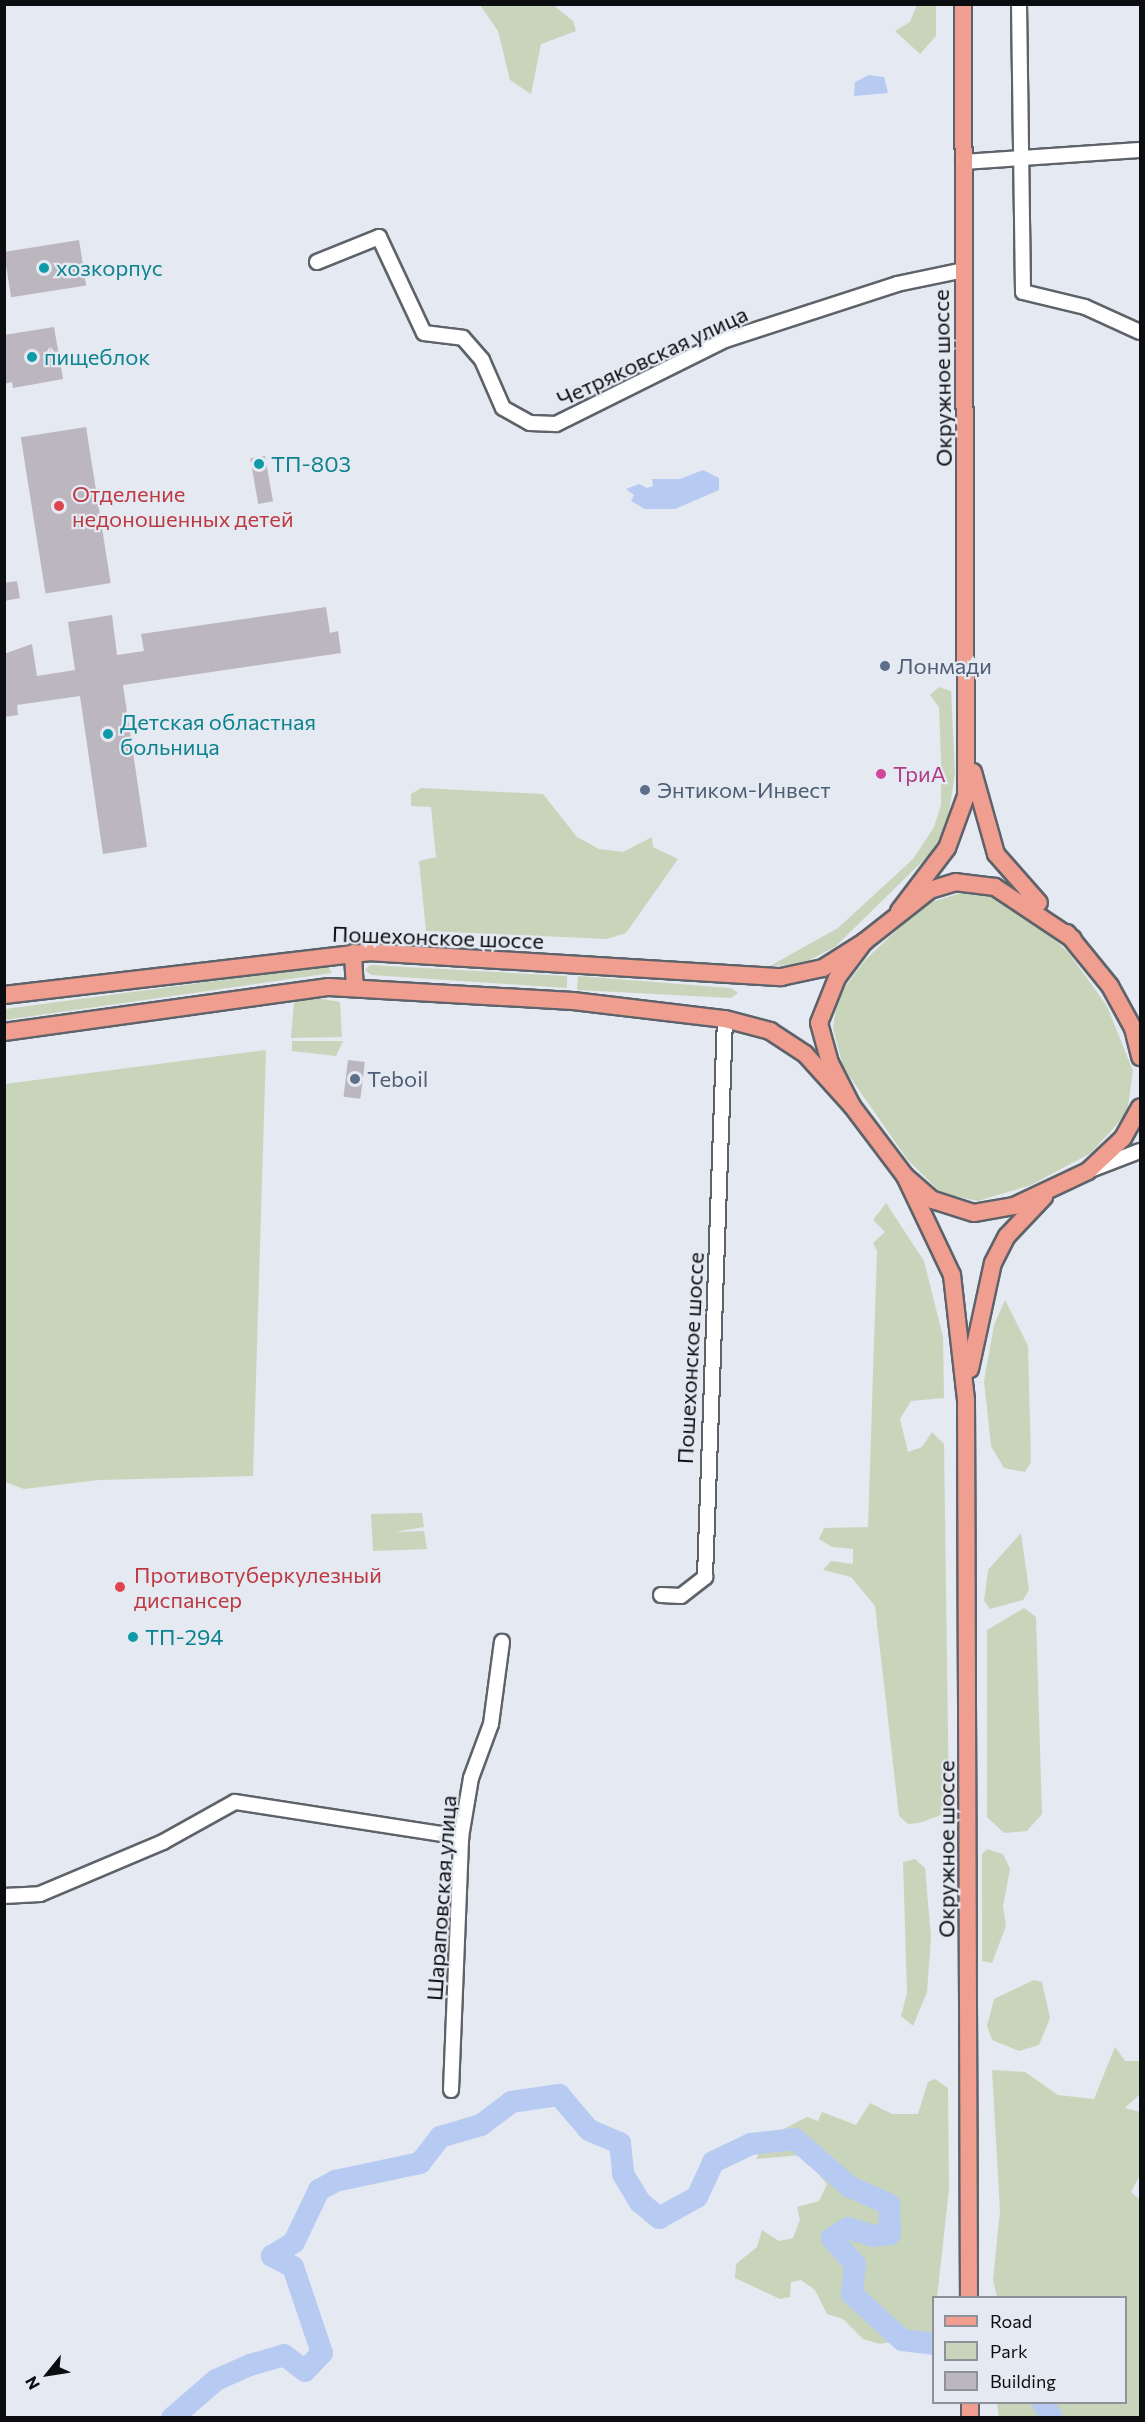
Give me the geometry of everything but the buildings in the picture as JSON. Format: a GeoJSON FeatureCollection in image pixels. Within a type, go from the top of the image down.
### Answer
{"type":"FeatureCollection","features":[{"type":"Feature","properties":{"kind":"main road","name":"Окружное шоссе"},"geometry":{"type":"LineString","coordinates":[[898,911],[960,824],[968,751],[963,4]]}},
{"type":"Feature","properties":{"kind":"main road","name":"Окружное шоссе"},"geometry":{"type":"LineString","coordinates":[[968,751],[988,837],[1000,861],[1073,939],[1110,986],[1137,1034],[1140,1057]]}},
{"type":"Feature","properties":{"kind":"main road","name":"Окружное шоссе"},"geometry":{"type":"LineString","coordinates":[[969,2296],[966,1400],[952,1275],[905,1176],[852,1106],[830,1064],[819,1023],[828,993],[864,942],[898,911],[937,887],[978,884],[1013,895],[1073,939]]}},
{"type":"Feature","properties":{"kind":"main road","name":"Пошехонское шоссе"},"geometry":{"type":"LineString","coordinates":[[4,995],[352,953],[781,977],[823,969],[864,942]]}},
{"type":"Feature","properties":{"kind":"main road"},"geometry":{"type":"LineString","coordinates":[[352,953],[355,987]]}},
{"type":"Feature","properties":{"kind":"main road"},"geometry":{"type":"LineString","coordinates":[[4,1032],[355,987],[561,1000],[725,1018],[789,1042],[852,1106]]}},
{"type":"Feature","properties":{"kind":"main road","name":"Окружное шоссе"},"geometry":{"type":"LineString","coordinates":[[905,1176],[933,1200],[974,1214],[1048,1193],[1089,1171],[1123,1138],[1140,1107]]}},
{"type":"Feature","properties":{"kind":"main road","name":"Окружное шоссе"},"geometry":{"type":"LineString","coordinates":[[966,1400],[993,1263],[1007,1236],[1048,1193]]}},
{"type":"Feature","properties":{"kind":"street"},"geometry":{"type":"LineString","coordinates":[[1019,4],[1023,156],[1023,292],[1085,307],[1140,332]]}},
{"type":"Feature","properties":{"kind":"street"},"geometry":{"type":"LineString","coordinates":[[963,162],[1023,156],[1140,150]]}},
{"type":"Feature","properties":{"kind":"street","name":"Четряковская улица"},"geometry":{"type":"LineString","coordinates":[[317,262],[380,237],[424,333],[463,338],[482,360],[503,408],[530,423],[556,424],[725,340],[897,284],[964,270]]}},
{"type":"Feature","properties":{"kind":"street","name":"Пошехонское шоссе"},"geometry":{"type":"LineString","coordinates":[[661,1595],[681,1596],[705,1577],[725,1018]]}},
{"type":"Feature","properties":{"kind":"street"},"geometry":{"type":"LineString","coordinates":[[1089,1171],[1140,1151]]}},
{"type":"Feature","properties":{"kind":"street","name":"Шараповская улица"},"geometry":{"type":"LineString","coordinates":[[451,2090],[462,1837],[471,1778],[491,1724],[502,1642]]}},
{"type":"Feature","properties":{"kind":"street"},"geometry":{"type":"LineString","coordinates":[[4,1896],[40,1894],[163,1842],[235,1802],[462,1837]]}},
{"type":"Feature","properties":{"kind":"green space"},"geometry":{"type":"Polygon","coordinates":[[[480,5],[553,5],[573,21],[576,31],[541,44],[531,94],[510,80],[498,31],[480,5]]]}},
{"type":"Feature","properties":{"kind":"green space"},"geometry":{"type":"Polygon","coordinates":[[[917,5],[936,5],[936,36],[920,54],[895,31],[910,22],[917,5]]]}},
{"type":"Feature","properties":{"kind":"green space"},"geometry":{"type":"Polygon","coordinates":[[[939,687],[951,691],[955,773],[947,826],[935,849],[835,947],[802,964],[770,966],[838,928],[913,859],[934,827],[941,805],[941,760],[939,707],[930,695],[939,687]]]}},
{"type":"Feature","properties":{"kind":"green space"},"geometry":{"type":"Polygon","coordinates":[[[421,788],[543,794],[577,837],[599,849],[623,852],[652,837],[653,847],[678,859],[626,933],[607,939],[426,931],[419,861],[436,857],[431,807],[411,806],[411,794],[421,788]]]}},
{"type":"Feature","properties":{"kind":"green space"},"geometry":{"type":"Polygon","coordinates":[[[964,892],[995,897],[1033,919],[1068,952],[1107,1006],[1133,1071],[1127,1113],[1091,1153],[1031,1185],[978,1201],[941,1193],[907,1159],[843,1067],[833,1028],[838,996],[866,959],[925,904],[964,892]]]}},
{"type":"Feature","properties":{"kind":"green space"},"geometry":{"type":"Polygon","coordinates":[[[370,965],[567,976],[567,988],[371,975],[365,970],[370,965]]]}},
{"type":"Feature","properties":{"kind":"green space"},"geometry":{"type":"Polygon","coordinates":[[[328,966],[332,973],[5,1020],[5,1009],[328,966]]]}},
{"type":"Feature","properties":{"kind":"green space"},"geometry":{"type":"Polygon","coordinates":[[[578,976],[731,988],[738,993],[731,998],[577,990],[578,976]]]}},
{"type":"Feature","properties":{"kind":"green space"},"geometry":{"type":"Polygon","coordinates":[[[317,998],[340,1002],[342,1037],[291,1038],[294,1002],[317,998]]]}},
{"type":"Feature","properties":{"kind":"green space"},"geometry":{"type":"Polygon","coordinates":[[[292,1041],[343,1041],[336,1056],[292,1051],[292,1041]]]}},
{"type":"Feature","properties":{"kind":"green space"},"geometry":{"type":"Polygon","coordinates":[[[266,1050],[253,1476],[99,1480],[24,1489],[5,1482],[5,1084],[266,1050]]]}},
{"type":"Feature","properties":{"kind":"green space"},"geometry":{"type":"Polygon","coordinates":[[[886,1203],[924,1261],[943,1337],[944,1398],[911,1401],[900,1419],[908,1452],[922,1447],[932,1432],[944,1444],[949,1806],[947,1813],[919,1823],[908,1824],[899,1816],[875,1606],[851,1577],[823,1570],[831,1561],[853,1564],[853,1549],[832,1547],[819,1539],[824,1528],[868,1527],[877,1251],[873,1243],[885,1232],[873,1220],[886,1203]]]}},
{"type":"Feature","properties":{"kind":"green space"},"geometry":{"type":"Polygon","coordinates":[[[1005,1300],[1028,1346],[1031,1462],[1025,1472],[1004,1468],[991,1446],[984,1381],[994,1325],[1005,1300]]]}},
{"type":"Feature","properties":{"kind":"green space"},"geometry":{"type":"Polygon","coordinates":[[[422,1513],[424,1527],[395,1532],[424,1531],[427,1549],[373,1551],[371,1514],[422,1513]]]}},
{"type":"Feature","properties":{"kind":"green space"},"geometry":{"type":"Polygon","coordinates":[[[1021,1533],[1029,1590],[1023,1600],[990,1609],[984,1601],[988,1570],[1021,1533]]]}},
{"type":"Feature","properties":{"kind":"green space"},"geometry":{"type":"Polygon","coordinates":[[[1024,1608],[1036,1617],[1042,1814],[1027,1831],[1004,1833],[987,1817],[987,1630],[1024,1608]]]}},
{"type":"Feature","properties":{"kind":"green space"},"geometry":{"type":"Polygon","coordinates":[[[987,1849],[1003,1854],[1010,1869],[1003,1906],[1006,1926],[992,1963],[982,1961],[982,1854],[987,1849]]]}},
{"type":"Feature","properties":{"kind":"green space"},"geometry":{"type":"Polygon","coordinates":[[[915,1859],[925,1868],[931,1938],[927,1992],[913,2026],[901,2016],[907,1993],[903,1862],[915,1859]]]}},
{"type":"Feature","properties":{"kind":"green space"},"geometry":{"type":"Polygon","coordinates":[[[1034,1980],[1042,1982],[1050,2018],[1039,2045],[1019,2051],[992,2040],[987,2026],[994,1999],[1034,1980]]]}},
{"type":"Feature","properties":{"kind":"green space"},"geometry":{"type":"Polygon","coordinates":[[[1115,2047],[1125,2061],[1140,2061],[1140,2094],[1125,2108],[1140,2112],[1140,2175],[1131,2192],[1140,2200],[1140,2417],[999,2417],[997,2404],[1127,2404],[1127,2296],[997,2296],[993,2280],[1000,2211],[992,2070],[1025,2072],[1058,2095],[1094,2099],[1115,2047]]]}},
{"type":"Feature","properties":{"kind":"green space"},"geometry":{"type":"Polygon","coordinates":[[[935,2079],[948,2088],[949,2189],[937,2296],[932,2296],[932,2334],[880,2344],[863,2339],[843,2319],[827,2314],[815,2290],[801,2280],[791,2282],[790,2297],[780,2299],[735,2278],[736,2264],[757,2247],[762,2230],[779,2241],[793,2238],[800,2220],[797,2207],[819,2201],[827,2184],[802,2155],[756,2159],[768,2137],[807,2117],[818,2121],[822,2112],[856,2125],[870,2103],[892,2114],[918,2114],[928,2082],[935,2079]]]}},
{"type":"Feature","properties":{"kind":"water"},"geometry":{"type":"Polygon","coordinates":[[[869,75],[884,77],[888,93],[854,96],[855,82],[869,75]]]}},
{"type":"Feature","properties":{"kind":"water"},"geometry":{"type":"Polygon","coordinates":[[[703,470],[719,478],[719,490],[675,509],[645,509],[631,501],[634,495],[626,489],[639,484],[647,488],[653,486],[652,479],[680,479],[703,470]]]}},
{"type":"Feature","properties":{"kind":"waterway"},"geometry":{"type":"LineString","coordinates":[[172,2418],[216,2380],[250,2365],[284,2355],[305,2371],[322,2353],[293,2267],[272,2256],[294,2242],[319,2190],[335,2181],[420,2163],[440,2137],[481,2125],[511,2102],[559,2095],[589,2130],[620,2143],[623,2174],[640,2202],[659,2218],[697,2197],[713,2162],[751,2144],[795,2139],[850,2187],[889,2204],[890,2234],[874,2236],[848,2228],[832,2238],[855,2264],[852,2294],[902,2340],[932,2344]]}},
{"type":"Feature","properties":{"kind":"waterway"},"geometry":{"type":"LineString","coordinates":[[1043,2404],[1052,2418]]}},
{"type":"Feature","properties":{"kind":"place","name":"хозкорпус"},"geometry":{"type":"Point","coordinates":[44,268]}},
{"type":"Feature","properties":{"kind":"place","name":"пищеблок"},"geometry":{"type":"Point","coordinates":[32,357]}},
{"type":"Feature","properties":{"kind":"place","name":"ТП-803"},"geometry":{"type":"Point","coordinates":[259,464]}},
{"type":"Feature","properties":{"kind":"place","name":"Отделение недоношенных детей"},"geometry":{"type":"Point","coordinates":[59,506]}},
{"type":"Feature","properties":{"kind":"place","name":"Лонмади"},"geometry":{"type":"Point","coordinates":[885,666]}},
{"type":"Feature","properties":{"kind":"place","name":"Детская областная больница"},"geometry":{"type":"Point","coordinates":[108,734]}},
{"type":"Feature","properties":{"kind":"place","name":"ТриА"},"geometry":{"type":"Point","coordinates":[881,774]}},
{"type":"Feature","properties":{"kind":"place","name":"Энтиком-Инвест"},"geometry":{"type":"Point","coordinates":[645,790]}},
{"type":"Feature","properties":{"kind":"place","name":"Teboil"},"geometry":{"type":"Point","coordinates":[355,1079]}},
{"type":"Feature","properties":{"kind":"place","name":"Противотуберкулезный диспансер"},"geometry":{"type":"Point","coordinates":[120,1587]}},
{"type":"Feature","properties":{"kind":"place","name":"ТП-294"},"geometry":{"type":"Point","coordinates":[133,1637]}}]}
